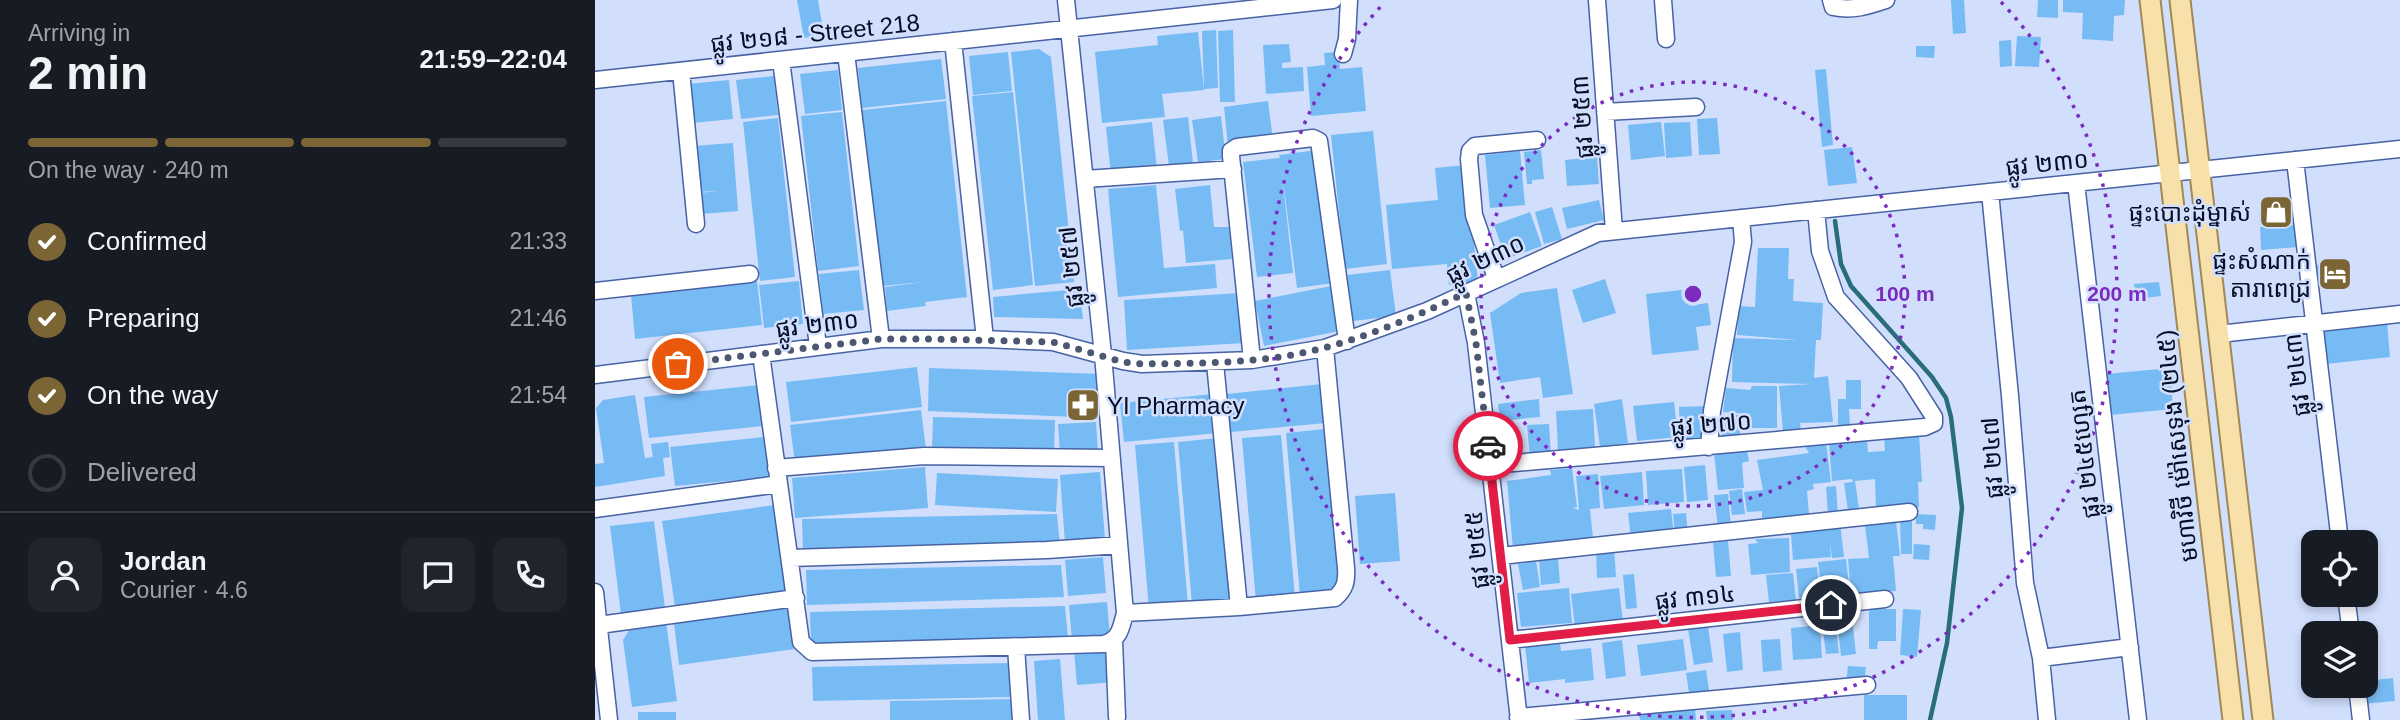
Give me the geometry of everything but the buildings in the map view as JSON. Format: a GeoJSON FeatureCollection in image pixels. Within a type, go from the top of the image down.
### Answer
{"type":"FeatureCollection","features":[{"type":"Feature","properties":{"kind":"main road","name":"មហាវិថី ម៉ៅសេទុង (២៤៥)"},"geometry":{"type":"LineString","coordinates":[[2150,0],[2233,720]]}},
{"type":"Feature","properties":{"kind":"main road"},"geometry":{"type":"LineString","coordinates":[[2181,0],[2263,720]]}},
{"type":"Feature","properties":{"kind":"street","name":"ផ្លូវ ២៥៧"},"geometry":{"type":"LineString","coordinates":[[1066,0],[1103,355],[1125,613]]}},
{"type":"Feature","properties":{"kind":"street","name":"ផ្លូវ ២១៨ - Street 218"},"geometry":{"type":"LineString","coordinates":[[595,80],[1333,0]]}},
{"type":"Feature","properties":{"kind":"street"},"geometry":{"type":"LineString","coordinates":[[1343,54],[1348,32],[1349,0]]}},
{"type":"Feature","properties":{"kind":"street","name":"ផ្លូវ ២៥៣"},"geometry":{"type":"LineString","coordinates":[[1597,0],[1614,231]]}},
{"type":"Feature","properties":{"kind":"street"},"geometry":{"type":"LineString","coordinates":[[1663,0],[1666,39]]}},
{"type":"Feature","properties":{"kind":"street"},"geometry":{"type":"LineString","coordinates":[[1831,0],[1833,7],[1845,10],[1859,9],[1886,0]]}},
{"type":"Feature","properties":{"kind":"street"},"geometry":{"type":"LineString","coordinates":[[953,41],[985,339]]}},
{"type":"Feature","properties":{"kind":"street"},"geometry":{"type":"LineString","coordinates":[[846,53],[881,339]]}},
{"type":"Feature","properties":{"kind":"street"},"geometry":{"type":"LineString","coordinates":[[781,60],[818,346]]}},
{"type":"Feature","properties":{"kind":"street"},"geometry":{"type":"LineString","coordinates":[[681,71],[696,224]]}},
{"type":"Feature","properties":{"kind":"street"},"geometry":{"type":"LineString","coordinates":[[1605,112],[1696,107]]}},
{"type":"Feature","properties":{"kind":"street"},"geometry":{"type":"LineString","coordinates":[[1252,360],[1231,150],[1237,147],[1313,138],[1319,141],[1347,341]]}},
{"type":"Feature","properties":{"kind":"street"},"geometry":{"type":"LineString","coordinates":[[1496,278],[1474,215],[1470,150],[1475,146],[1537,139]]}},
{"type":"Feature","properties":{"kind":"street","name":"ផ្លូវ ២៣០"},"geometry":{"type":"LineString","coordinates":[[595,375],[881,339],[1053,342],[1142,364],[1252,360],[1325,348],[1407,319],[1598,233],[2400,149]]}},
{"type":"Feature","properties":{"kind":"street","name":"ផ្លូវ ២៤៣"},"geometry":{"type":"LineString","coordinates":[[2295,160],[2339,530]]}},
{"type":"Feature","properties":{"kind":"street"},"geometry":{"type":"LineString","coordinates":[[1085,179],[1233,169]]}},
{"type":"Feature","properties":{"kind":"street","name":"ផ្លូវ ២៤៥ហ្សេត"},"geometry":{"type":"LineString","coordinates":[[2076,183],[2138,720]]}},
{"type":"Feature","properties":{"kind":"street","name":"ផ្លូវ ២៤៧"},"geometry":{"type":"LineString","coordinates":[[1990,192],[2025,583],[2041,658],[2047,720]]}},
{"type":"Feature","properties":{"kind":"street","name":"ផ្លូវ ២៧០"},"geometry":{"type":"LineString","coordinates":[[1491,465],[1925,427],[1934,423],[1934,417],[1909,378],[1836,298],[1820,251],[1816,210]]}},
{"type":"Feature","properties":{"kind":"street"},"geometry":{"type":"LineString","coordinates":[[1709,447],[1712,411],[1743,242],[1741,218]]}},
{"type":"Feature","properties":{"kind":"street"},"geometry":{"type":"LineString","coordinates":[[595,291],[750,274]]}},
{"type":"Feature","properties":{"kind":"street","name":"ផ្លូវ ២៥៥"},"geometry":{"type":"LineString","coordinates":[[1466,293],[1476,343],[1491,465],[1518,719]]}},
{"type":"Feature","properties":{"kind":"street"},"geometry":{"type":"LineString","coordinates":[[2219,334],[2400,314]]}},
{"type":"Feature","properties":{"kind":"street"},"geometry":{"type":"LineString","coordinates":[[761,354],[801,642],[812,652],[1104,644],[1114,641],[1119,634],[1125,613],[1239,607],[1335,598],[1346,583],[1325,348]]}},
{"type":"Feature","properties":{"kind":"street"},"geometry":{"type":"LineString","coordinates":[[1215,363],[1239,607]]}},
{"type":"Feature","properties":{"kind":"street"},"geometry":{"type":"LineString","coordinates":[[595,509],[777,476],[924,456],[1112,458]]}},
{"type":"Feature","properties":{"kind":"street"},"geometry":{"type":"LineString","coordinates":[[1501,556],[1909,512]]}},
{"type":"Feature","properties":{"kind":"street"},"geometry":{"type":"LineString","coordinates":[[790,558],[1047,550],[1119,545]]}},
{"type":"Feature","properties":{"kind":"street"},"geometry":{"type":"LineString","coordinates":[[595,592],[609,720]]}},
{"type":"Feature","properties":{"kind":"street"},"geometry":{"type":"LineString","coordinates":[[599,625],[796,598]]}},
{"type":"Feature","properties":{"kind":"street","name":"ផ្លូវ ៣១៤"},"geometry":{"type":"LineString","coordinates":[[1510,640],[1885,599]]}},
{"type":"Feature","properties":{"kind":"street"},"geometry":{"type":"LineString","coordinates":[[1114,641],[1118,717]]}},
{"type":"Feature","properties":{"kind":"street"},"geometry":{"type":"LineString","coordinates":[[1016,647],[1021,720]]}},
{"type":"Feature","properties":{"kind":"street"},"geometry":{"type":"LineString","coordinates":[[2041,658],[2130,647]]}},
{"type":"Feature","properties":{"kind":"street"},"geometry":{"type":"LineString","coordinates":[[1518,719],[1867,685]]}},
{"type":"Feature","properties":{"kind":"street"},"geometry":{"type":"LineString","coordinates":[[2358,698],[2361,720]]}},
{"type":"Feature","properties":{"kind":"waterway"},"geometry":{"type":"LineString","coordinates":[[1835,221],[1841,264],[1851,286],[1932,377],[1946,398],[1951,417],[1962,508],[1947,643],[1930,720]]}},
{"type":"Feature","properties":{"kind":"way so far"},"geometry":{"type":"LineString","coordinates":[[678,364],[881,339],[1053,342],[1123,362],[1142,364],[1252,360],[1325,348],[1397,323],[1466,293],[1476,343],[1488,446]]}},
{"type":"Feature","properties":{"kind":"place","name":"ផ្ទះបោះដុំម្នាស់"},"geometry":{"type":"Point","coordinates":[2276,212]}},
{"type":"Feature","properties":{"kind":"place","name":"ផ្ទះសំណាក់ តារាពេជ្រ"},"geometry":{"type":"Point","coordinates":[2335,274]}},
{"type":"Feature","properties":{"kind":"place","name":"YI Pharmacy"},"geometry":{"type":"Point","coordinates":[1083,405]}},
{"type":"Feature","properties":{"kind":"route"},"geometry":{"type":"LineString","coordinates":[[1488,446],[1510,640],[1831,605]]}}]}
